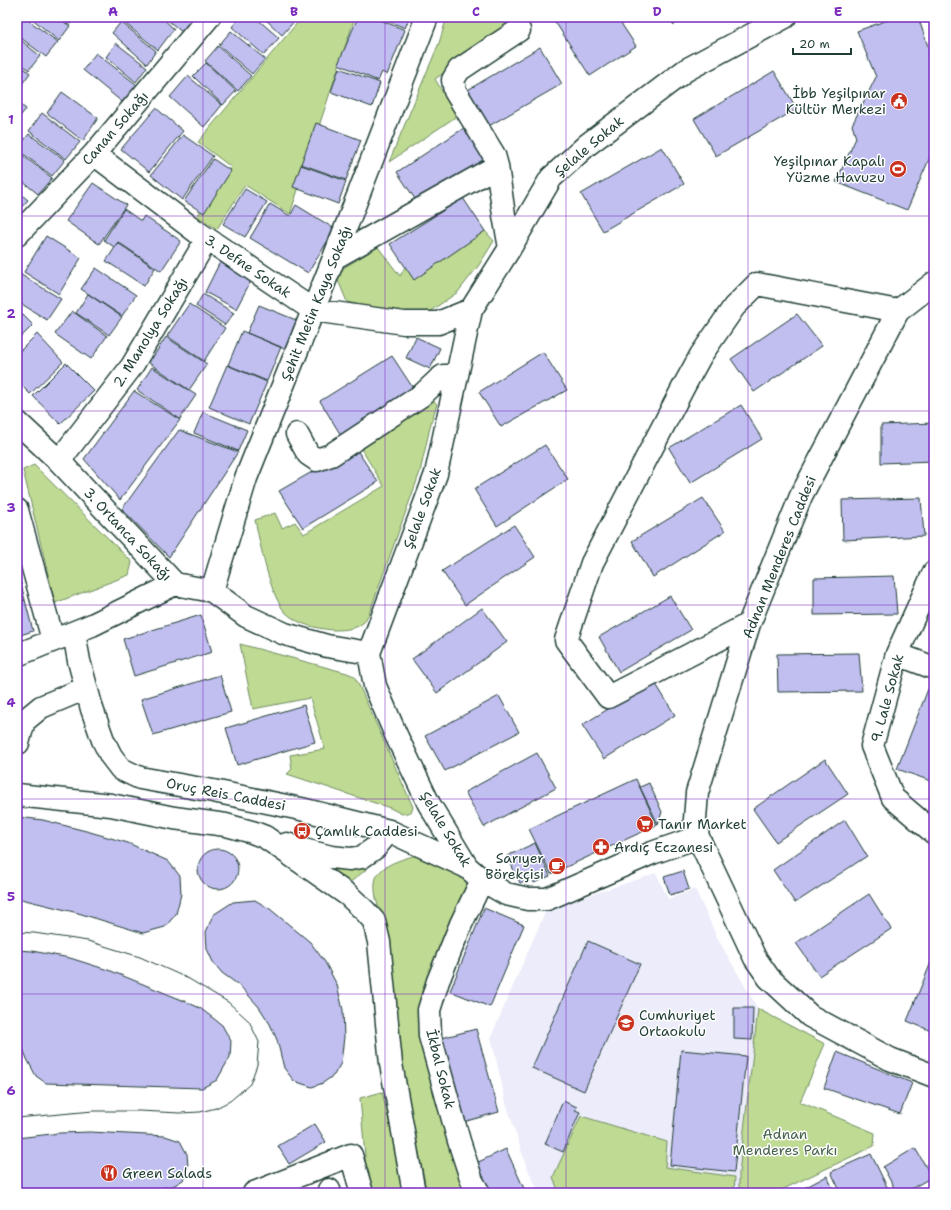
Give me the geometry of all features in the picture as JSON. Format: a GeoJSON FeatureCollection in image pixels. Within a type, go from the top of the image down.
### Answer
{"type":"FeatureCollection","features":[{"type":"Feature","properties":{"kind":"street","name":"Canan Sokağı"},"geometry":{"type":"LineString","coordinates":[[17,235],[94,154],[208,17]]}},
{"type":"Feature","properties":{"kind":"street","name":"Şehit Metin Kaya Sokağı"},"geometry":{"type":"LineString","coordinates":[[212,591],[246,478],[334,258],[427,17]]}},
{"type":"Feature","properties":{"kind":"street","name":"Şelale Sokak"},"geometry":{"type":"LineString","coordinates":[[698,837],[652,853],[547,899],[528,899],[506,894],[474,874],[429,804],[375,686],[369,653],[436,474],[471,310],[510,248],[551,178],[586,145],[686,70],[784,17]]}},
{"type":"Feature","properties":{"kind":"street"},"geometry":{"type":"LineString","coordinates":[[510,248],[494,155],[455,91],[453,80],[459,70],[519,30]]}},
{"type":"Feature","properties":{"kind":"street","name":"3. Defne Sokak"},"geometry":{"type":"LineString","coordinates":[[94,154],[207,239],[313,310],[404,322],[438,323],[471,310]]}},
{"type":"Feature","properties":{"kind":"street"},"geometry":{"type":"LineString","coordinates":[[334,258],[497,166]]}},
{"type":"Feature","properties":{"kind":"street","name":"2. Manolya Sokağı"},"geometry":{"type":"LineString","coordinates":[[59,461],[132,366],[207,239]]}},
{"type":"Feature","properties":{"kind":"street"},"geometry":{"type":"LineString","coordinates":[[749,624],[608,698],[566,640],[592,563],[684,386],[701,355],[734,307],[756,284],[898,310]]}},
{"type":"Feature","properties":{"kind":"street","name":"Adnan Menderes Caddesi"},"geometry":{"type":"LineString","coordinates":[[934,284],[898,310],[801,496],[749,624],[697,793],[695,819],[698,837],[755,958],[768,978],[810,1016],[890,1059],[934,1076]]}},
{"type":"Feature","properties":{"kind":"street"},"geometry":{"type":"LineString","coordinates":[[297,434],[308,454],[318,460],[331,455],[422,395],[444,376],[456,378]]}},
{"type":"Feature","properties":{"kind":"street","name":"3. Ortanca Sokağı"},"geometry":{"type":"LineString","coordinates":[[17,422],[59,461],[175,584],[212,591],[246,616],[285,634],[327,646],[369,653]]}},
{"type":"Feature","properties":{"kind":"street"},"geometry":{"type":"LineString","coordinates":[[17,510],[53,640]]}},
{"type":"Feature","properties":{"kind":"street","name":"9. Lale Sokak"},"geometry":{"type":"LineString","coordinates":[[934,572],[897,654],[872,746],[894,798],[934,833]]}},
{"type":"Feature","properties":{"kind":"street"},"geometry":{"type":"LineString","coordinates":[[17,655],[74,633],[175,584]]}},
{"type":"Feature","properties":{"kind":"street","name":"Oruç Reis Caddesi"},"geometry":{"type":"LineString","coordinates":[[74,633],[79,661],[92,709],[103,740],[121,768],[140,778],[301,808],[388,831],[474,874]]}},
{"type":"Feature","properties":{"kind":"street"},"geometry":{"type":"LineString","coordinates":[[897,654],[934,668]]}},
{"type":"Feature","properties":{"kind":"street"},"geometry":{"type":"LineString","coordinates":[[18,744],[24,721],[41,708],[86,688]]}},
{"type":"Feature","properties":{"kind":"street"},"geometry":{"type":"LineString","coordinates":[[17,795],[111,805],[174,818],[226,825],[252,832],[304,850],[331,857],[350,859],[362,857],[375,848],[388,831]]}},
{"type":"Feature","properties":{"kind":"street"},"geometry":{"type":"LineString","coordinates":[[265,837],[348,895],[374,921],[379,942],[391,1064],[414,1193]]}},
{"type":"Feature","properties":{"kind":"street","name":"İkbal Sokak"},"geometry":{"type":"LineString","coordinates":[[474,874],[461,924],[438,981],[430,1010],[430,1036],[459,1141],[472,1181],[478,1193]]}},
{"type":"Feature","properties":{"kind":"street"},"geometry":{"type":"LineString","coordinates":[[254,1193],[351,1155],[362,1193]]}},
{"type":"Feature","properties":{"kind":"shaded area","name":"Cumhuriyet Ortaokulu"},"geometry":{"type":"Polygon","coordinates":[[[656,873],[668,899],[695,889],[718,939],[758,1009],[739,1173],[739,1193],[539,1193],[526,1165],[506,1103],[491,1037],[546,910],[656,873]]]}},
{"type":"Feature","properties":{"kind":"green space"},"geometry":{"type":"Polygon","coordinates":[[[302,17],[355,17],[290,214],[245,185],[217,229],[197,216],[231,167],[198,142],[302,17]]]}},
{"type":"Feature","properties":{"kind":"green space"},"geometry":{"type":"Polygon","coordinates":[[[447,17],[522,18],[435,79],[457,116],[389,162],[439,43],[447,17]]]}},
{"type":"Feature","properties":{"kind":"green space"},"geometry":{"type":"Polygon","coordinates":[[[485,231],[494,241],[479,265],[458,292],[429,312],[395,313],[347,302],[335,273],[378,247],[400,276],[405,267],[485,231]]]}},
{"type":"Feature","properties":{"kind":"green space"},"geometry":{"type":"Polygon","coordinates":[[[432,399],[437,404],[431,423],[420,472],[369,614],[364,622],[353,628],[332,630],[313,627],[291,617],[280,605],[270,583],[255,520],[275,513],[282,528],[295,522],[304,534],[384,486],[360,447],[432,399]]]}},
{"type":"Feature","properties":{"kind":"green space"},"geometry":{"type":"Polygon","coordinates":[[[34,465],[132,562],[129,575],[55,603],[23,470],[34,465]]]}},
{"type":"Feature","properties":{"kind":"green space"},"geometry":{"type":"Polygon","coordinates":[[[240,644],[354,676],[413,807],[411,812],[402,814],[390,808],[287,774],[292,769],[290,755],[325,749],[310,698],[253,709],[240,644]]]}},
{"type":"Feature","properties":{"kind":"green space"},"geometry":{"type":"Polygon","coordinates":[[[413,856],[424,856],[469,876],[472,892],[422,991],[425,1042],[470,1193],[427,1193],[402,1061],[395,1017],[387,944],[375,895],[375,882],[377,876],[384,868],[390,864],[413,856]]]}},
{"type":"Feature","properties":{"kind":"green space"},"geometry":{"type":"Polygon","coordinates":[[[327,867],[367,869],[348,884],[333,874],[327,867]]]}},
{"type":"Feature","properties":{"kind":"green space","name":"Adnan Menderes Parkı"},"geometry":{"type":"Polygon","coordinates":[[[758,1009],[825,1044],[800,1102],[875,1133],[874,1146],[775,1193],[739,1193],[739,1173],[758,1009]]]}},
{"type":"Feature","properties":{"kind":"green space"},"geometry":{"type":"Polygon","coordinates":[[[382,1092],[405,1193],[374,1193],[366,1168],[360,1098],[382,1092]]]}},
{"type":"Feature","properties":{"kind":"green space"},"geometry":{"type":"Polygon","coordinates":[[[581,1116],[667,1142],[665,1167],[735,1177],[734,1193],[559,1193],[553,1177],[581,1116]]]}},
{"type":"Feature","properties":{"kind":"building"},"geometry":{"type":"Polygon","coordinates":[[[17,17],[24,17],[58,42],[46,57],[17,35],[17,17]]]}},
{"type":"Feature","properties":{"kind":"building"},"geometry":{"type":"Polygon","coordinates":[[[30,17],[57,17],[70,26],[59,41],[30,17]]]}},
{"type":"Feature","properties":{"kind":"building"},"geometry":{"type":"Polygon","coordinates":[[[61,17],[75,17],[70,24],[61,17]]]}},
{"type":"Feature","properties":{"kind":"building"},"geometry":{"type":"Polygon","coordinates":[[[123,17],[161,17],[174,29],[158,50],[121,20],[123,17]]]}},
{"type":"Feature","properties":{"kind":"building"},"geometry":{"type":"Polygon","coordinates":[[[164,17],[197,17],[183,33],[164,17]]]}},
{"type":"Feature","properties":{"kind":"building"},"geometry":{"type":"Polygon","coordinates":[[[240,17],[255,17],[279,38],[264,55],[232,27],[240,17]]]}},
{"type":"Feature","properties":{"kind":"building"},"geometry":{"type":"Polygon","coordinates":[[[263,17],[298,17],[282,35],[263,17]]]}},
{"type":"Feature","properties":{"kind":"building"},"geometry":{"type":"Polygon","coordinates":[[[358,17],[373,17],[405,30],[387,75],[382,72],[378,81],[338,64],[358,17]]]}},
{"type":"Feature","properties":{"kind":"building"},"geometry":{"type":"Polygon","coordinates":[[[379,17],[410,17],[405,28],[379,17]]]}},
{"type":"Feature","properties":{"kind":"building"},"geometry":{"type":"Polygon","coordinates":[[[552,17],[617,17],[636,46],[590,76],[552,17]]]}},
{"type":"Feature","properties":{"kind":"building"},"geometry":{"type":"Polygon","coordinates":[[[668,17],[684,17],[674,25],[668,17]]]}},
{"type":"Feature","properties":{"kind":"building","name":"İbb Yeşilpınar Kültür Merkezi"},"geometry":{"type":"Polygon","coordinates":[[[896,17],[918,17],[934,64],[934,148],[907,210],[836,182],[856,138],[852,125],[876,77],[857,31],[896,17]]]}},
{"type":"Feature","properties":{"kind":"building"},"geometry":{"type":"Polygon","coordinates":[[[121,22],[156,51],[147,64],[112,33],[121,22]]]}},
{"type":"Feature","properties":{"kind":"building"},"geometry":{"type":"Polygon","coordinates":[[[231,31],[265,59],[252,74],[219,45],[231,31]]]}},
{"type":"Feature","properties":{"kind":"building"},"geometry":{"type":"Polygon","coordinates":[[[17,37],[40,56],[29,70],[17,60],[17,37]]]}},
{"type":"Feature","properties":{"kind":"building"},"geometry":{"type":"Polygon","coordinates":[[[116,43],[147,67],[136,82],[106,57],[116,43]]]}},
{"type":"Feature","properties":{"kind":"building"},"geometry":{"type":"Polygon","coordinates":[[[218,46],[251,76],[238,91],[205,61],[218,46]]]}},
{"type":"Feature","properties":{"kind":"building"},"geometry":{"type":"Polygon","coordinates":[[[540,47],[562,84],[487,127],[466,91],[540,47]]]}},
{"type":"Feature","properties":{"kind":"building"},"geometry":{"type":"Polygon","coordinates":[[[96,53],[137,85],[122,102],[83,70],[96,53]]]}},
{"type":"Feature","properties":{"kind":"building"},"geometry":{"type":"Polygon","coordinates":[[[17,63],[30,73],[17,91],[17,63]]]}},
{"type":"Feature","properties":{"kind":"building"},"geometry":{"type":"Polygon","coordinates":[[[206,63],[236,91],[223,105],[193,76],[206,63]]]}},
{"type":"Feature","properties":{"kind":"building"},"geometry":{"type":"Polygon","coordinates":[[[339,68],[380,83],[372,107],[331,92],[339,68]]]}},
{"type":"Feature","properties":{"kind":"building"},"geometry":{"type":"Polygon","coordinates":[[[774,71],[797,109],[716,156],[694,119],[774,71]]]}},
{"type":"Feature","properties":{"kind":"building"},"geometry":{"type":"Polygon","coordinates":[[[188,76],[222,105],[204,127],[170,97],[188,76]]]}},
{"type":"Feature","properties":{"kind":"building"},"geometry":{"type":"Polygon","coordinates":[[[62,92],[98,118],[83,141],[47,113],[62,92]]]}},
{"type":"Feature","properties":{"kind":"building"},"geometry":{"type":"Polygon","coordinates":[[[17,102],[26,109],[17,120],[17,102]]]}},
{"type":"Feature","properties":{"kind":"building"},"geometry":{"type":"Polygon","coordinates":[[[156,108],[183,131],[149,172],[121,149],[156,108]]]}},
{"type":"Feature","properties":{"kind":"building"},"geometry":{"type":"Polygon","coordinates":[[[42,113],[80,142],[66,159],[29,131],[42,113]]]}},
{"type":"Feature","properties":{"kind":"building"},"geometry":{"type":"Polygon","coordinates":[[[316,123],[361,140],[346,180],[301,164],[316,123]]]}},
{"type":"Feature","properties":{"kind":"building"},"geometry":{"type":"Polygon","coordinates":[[[467,126],[488,159],[419,205],[397,172],[467,126]]]}},
{"type":"Feature","properties":{"kind":"building"},"geometry":{"type":"Polygon","coordinates":[[[29,134],[65,160],[52,176],[17,149],[29,134]]]}},
{"type":"Feature","properties":{"kind":"building"},"geometry":{"type":"Polygon","coordinates":[[[183,135],[213,156],[182,200],[151,175],[183,135]]]}},
{"type":"Feature","properties":{"kind":"building"},"geometry":{"type":"Polygon","coordinates":[[[662,147],[684,184],[603,231],[581,194],[662,147]]]}},
{"type":"Feature","properties":{"kind":"building"},"geometry":{"type":"Polygon","coordinates":[[[17,151],[52,178],[38,194],[17,177],[17,151]]]}},
{"type":"Feature","properties":{"kind":"building"},"geometry":{"type":"Polygon","coordinates":[[[213,159],[231,171],[204,213],[184,201],[213,159]]]}},
{"type":"Feature","properties":{"kind":"building"},"geometry":{"type":"Polygon","coordinates":[[[301,165],[346,181],[338,204],[293,187],[301,165]]]}},
{"type":"Feature","properties":{"kind":"building"},"geometry":{"type":"Polygon","coordinates":[[[93,183],[126,205],[99,244],[66,221],[93,183]]]}},
{"type":"Feature","properties":{"kind":"building"},"geometry":{"type":"Polygon","coordinates":[[[245,189],[267,202],[245,237],[223,224],[245,189]]]}},
{"type":"Feature","properties":{"kind":"building"},"geometry":{"type":"Polygon","coordinates":[[[17,191],[28,200],[17,212],[17,191]]]}},
{"type":"Feature","properties":{"kind":"building"},"geometry":{"type":"Polygon","coordinates":[[[463,198],[485,231],[414,280],[390,244],[463,198]]]}},
{"type":"Feature","properties":{"kind":"building"},"geometry":{"type":"Polygon","coordinates":[[[270,204],[290,216],[296,205],[335,229],[308,273],[250,238],[270,204]]]}},
{"type":"Feature","properties":{"kind":"building"},"geometry":{"type":"Polygon","coordinates":[[[124,209],[141,221],[144,216],[181,241],[161,271],[118,242],[114,247],[104,240],[124,209]]]}},
{"type":"Feature","properties":{"kind":"building"},"geometry":{"type":"Polygon","coordinates":[[[46,236],[81,258],[59,294],[24,272],[46,236]]]}},
{"type":"Feature","properties":{"kind":"building"},"geometry":{"type":"Polygon","coordinates":[[[118,243],[155,268],[144,286],[106,261],[118,243]]]}},
{"type":"Feature","properties":{"kind":"building"},"geometry":{"type":"Polygon","coordinates":[[[220,262],[252,279],[236,309],[205,292],[220,262]]]}},
{"type":"Feature","properties":{"kind":"building"},"geometry":{"type":"Polygon","coordinates":[[[96,268],[136,295],[122,316],[81,289],[96,268]]]}},
{"type":"Feature","properties":{"kind":"building"},"geometry":{"type":"Polygon","coordinates":[[[18,273],[61,299],[47,320],[17,301],[18,273]]]}},
{"type":"Feature","properties":{"kind":"building"},"geometry":{"type":"Polygon","coordinates":[[[88,294],[122,317],[109,335],[76,313],[88,294]]]}},
{"type":"Feature","properties":{"kind":"building"},"geometry":{"type":"Polygon","coordinates":[[[203,294],[234,313],[225,325],[196,306],[203,294]]]}},
{"type":"Feature","properties":{"kind":"building"},"geometry":{"type":"Polygon","coordinates":[[[189,304],[225,328],[204,361],[167,336],[189,304]]]}},
{"type":"Feature","properties":{"kind":"building"},"geometry":{"type":"Polygon","coordinates":[[[259,305],[301,322],[289,351],[247,333],[259,305]]]}},
{"type":"Feature","properties":{"kind":"building"},"geometry":{"type":"Polygon","coordinates":[[[17,309],[33,325],[17,341],[17,309]]]}},
{"type":"Feature","properties":{"kind":"building"},"geometry":{"type":"Polygon","coordinates":[[[72,311],[107,336],[91,359],[55,334],[72,311]]]}},
{"type":"Feature","properties":{"kind":"building"},"geometry":{"type":"Polygon","coordinates":[[[797,314],[822,346],[754,392],[731,359],[797,314]]]}},
{"type":"Feature","properties":{"kind":"building"},"geometry":{"type":"Polygon","coordinates":[[[242,331],[281,347],[267,381],[228,365],[242,331]]]}},
{"type":"Feature","properties":{"kind":"building"},"geometry":{"type":"Polygon","coordinates":[[[37,334],[63,362],[30,394],[17,381],[17,354],[37,334]]]}},
{"type":"Feature","properties":{"kind":"building"},"geometry":{"type":"Polygon","coordinates":[[[166,337],[207,364],[189,390],[149,363],[166,337]]]}},
{"type":"Feature","properties":{"kind":"building"},"geometry":{"type":"Polygon","coordinates":[[[416,337],[440,348],[430,369],[406,358],[416,337]]]}},
{"type":"Feature","properties":{"kind":"building"},"geometry":{"type":"Polygon","coordinates":[[[543,352],[567,390],[501,427],[479,392],[543,352]]]}},
{"type":"Feature","properties":{"kind":"building"},"geometry":{"type":"Polygon","coordinates":[[[392,356],[415,391],[342,437],[320,401],[392,356]]]}},
{"type":"Feature","properties":{"kind":"building"},"geometry":{"type":"Polygon","coordinates":[[[66,363],[94,391],[60,424],[33,396],[66,363]]]}},
{"type":"Feature","properties":{"kind":"building"},"geometry":{"type":"Polygon","coordinates":[[[227,365],[267,382],[249,424],[209,407],[227,365]]]}},
{"type":"Feature","properties":{"kind":"building"},"geometry":{"type":"Polygon","coordinates":[[[152,367],[196,395],[180,419],[137,390],[152,367]]]}},
{"type":"Feature","properties":{"kind":"building"},"geometry":{"type":"Polygon","coordinates":[[[134,391],[180,420],[120,500],[84,459],[134,391]]]}},
{"type":"Feature","properties":{"kind":"building"},"geometry":{"type":"Polygon","coordinates":[[[741,405],[762,439],[690,483],[669,448],[741,405]]]}},
{"type":"Feature","properties":{"kind":"building"},"geometry":{"type":"Polygon","coordinates":[[[203,412],[247,430],[238,451],[194,433],[203,412]]]}},
{"type":"Feature","properties":{"kind":"building"},"geometry":{"type":"Polygon","coordinates":[[[934,423],[934,461],[881,463],[881,425],[934,423]]]}},
{"type":"Feature","properties":{"kind":"building"},"geometry":{"type":"Polygon","coordinates":[[[179,430],[238,452],[169,557],[122,509],[179,430]]]}},
{"type":"Feature","properties":{"kind":"building"},"geometry":{"type":"Polygon","coordinates":[[[545,445],[568,479],[497,526],[474,489],[545,445]]]}},
{"type":"Feature","properties":{"kind":"building"},"geometry":{"type":"Polygon","coordinates":[[[355,447],[378,482],[303,528],[279,491],[355,447]]]}},
{"type":"Feature","properties":{"kind":"building"},"geometry":{"type":"Polygon","coordinates":[[[703,498],[725,531],[653,577],[632,541],[703,498]]]}},
{"type":"Feature","properties":{"kind":"building"},"geometry":{"type":"Polygon","coordinates":[[[921,498],[924,536],[843,540],[842,500],[921,498]]]}},
{"type":"Feature","properties":{"kind":"building"},"geometry":{"type":"Polygon","coordinates":[[[514,525],[535,557],[465,605],[442,571],[514,525]]]}},
{"type":"Feature","properties":{"kind":"building"},"geometry":{"type":"Polygon","coordinates":[[[894,576],[897,614],[814,615],[814,578],[894,576]]]}},
{"type":"Feature","properties":{"kind":"building"},"geometry":{"type":"Polygon","coordinates":[[[17,580],[20,580],[25,600],[17,602],[17,580]]]}},
{"type":"Feature","properties":{"kind":"building"},"geometry":{"type":"Polygon","coordinates":[[[670,596],[691,630],[619,672],[599,637],[670,596]]]}},
{"type":"Feature","properties":{"kind":"building"},"geometry":{"type":"Polygon","coordinates":[[[25,600],[33,631],[17,636],[17,602],[25,600]]]}},
{"type":"Feature","properties":{"kind":"building"},"geometry":{"type":"Polygon","coordinates":[[[482,608],[507,642],[437,693],[412,659],[482,608]]]}},
{"type":"Feature","properties":{"kind":"building"},"geometry":{"type":"Polygon","coordinates":[[[201,615],[212,652],[134,676],[123,639],[201,615]]]}},
{"type":"Feature","properties":{"kind":"building"},"geometry":{"type":"Polygon","coordinates":[[[859,653],[862,691],[778,692],[777,654],[859,653]]]}},
{"type":"Feature","properties":{"kind":"building"},"geometry":{"type":"Polygon","coordinates":[[[220,675],[231,712],[153,735],[141,699],[220,675]]]}},
{"type":"Feature","properties":{"kind":"building"},"geometry":{"type":"Polygon","coordinates":[[[654,681],[675,715],[604,759],[582,725],[654,681]]]}},
{"type":"Feature","properties":{"kind":"building"},"geometry":{"type":"Polygon","coordinates":[[[928,689],[934,692],[934,782],[897,769],[928,689]]]}},
{"type":"Feature","properties":{"kind":"building"},"geometry":{"type":"Polygon","coordinates":[[[499,696],[519,732],[445,771],[425,736],[499,696]]]}},
{"type":"Feature","properties":{"kind":"building"},"geometry":{"type":"Polygon","coordinates":[[[304,705],[315,742],[237,765],[226,728],[304,705]]]}},
{"type":"Feature","properties":{"kind":"building"},"geometry":{"type":"Polygon","coordinates":[[[537,753],[556,788],[484,827],[465,792],[537,753]]]}},
{"type":"Feature","properties":{"kind":"building"},"geometry":{"type":"Polygon","coordinates":[[[825,759],[848,794],[776,842],[753,809],[825,759]]]}},
{"type":"Feature","properties":{"kind":"building"},"geometry":{"type":"Polygon","coordinates":[[[636,779],[657,825],[551,874],[529,829],[636,779]]]}},
{"type":"Feature","properties":{"kind":"building"},"geometry":{"type":"Polygon","coordinates":[[[649,783],[662,812],[658,824],[640,787],[649,783]]]}},
{"type":"Feature","properties":{"kind":"building"},"geometry":{"type":"Polygon","coordinates":[[[17,817],[43,820],[128,843],[168,861],[180,876],[181,894],[176,914],[165,927],[143,933],[78,913],[17,898],[17,817]]]}},
{"type":"Feature","properties":{"kind":"building"},"geometry":{"type":"Polygon","coordinates":[[[845,820],[867,856],[795,903],[773,870],[845,820]]]}},
{"type":"Feature","properties":{"kind":"building"},"geometry":{"type":"Polygon","coordinates":[[[535,843],[550,876],[534,883],[532,878],[520,883],[507,856],[535,843]]]}},
{"type":"Feature","properties":{"kind":"building"},"geometry":{"type":"Polygon","coordinates":[[[222,849],[229,852],[235,858],[238,869],[237,877],[229,886],[222,889],[214,889],[207,886],[199,877],[198,865],[201,858],[210,850],[222,849]]]}},
{"type":"Feature","properties":{"kind":"building"},"geometry":{"type":"Polygon","coordinates":[[[683,871],[689,889],[670,895],[664,877],[683,871]]]}},
{"type":"Feature","properties":{"kind":"building"},"geometry":{"type":"Polygon","coordinates":[[[869,894],[891,929],[819,976],[796,943],[869,894]]]}},
{"type":"Feature","properties":{"kind":"building"},"geometry":{"type":"Polygon","coordinates":[[[255,900],[270,909],[310,942],[325,962],[337,985],[343,1010],[344,1037],[341,1063],[334,1075],[323,1083],[312,1087],[294,1081],[284,1068],[277,1040],[270,1024],[259,1007],[240,986],[222,973],[213,962],[207,949],[206,932],[213,915],[233,902],[255,900]]]}},
{"type":"Feature","properties":{"kind":"building"},"geometry":{"type":"Polygon","coordinates":[[[484,908],[524,925],[490,1007],[450,991],[484,908]]]}},
{"type":"Feature","properties":{"kind":"building"},"geometry":{"type":"Polygon","coordinates":[[[588,941],[640,964],[584,1091],[532,1068],[588,941]]]}},
{"type":"Feature","properties":{"kind":"building"},"geometry":{"type":"Polygon","coordinates":[[[17,950],[32,951],[70,958],[111,971],[200,1008],[222,1025],[231,1041],[230,1057],[217,1080],[202,1088],[46,1083],[36,1076],[27,1059],[17,1033],[17,950]]]}},
{"type":"Feature","properties":{"kind":"building"},"geometry":{"type":"Polygon","coordinates":[[[934,955],[934,1032],[907,1021],[934,955]]]}},
{"type":"Feature","properties":{"kind":"building"},"geometry":{"type":"Polygon","coordinates":[[[734,1008],[753,1008],[752,1040],[734,1039],[734,1008]]]}},
{"type":"Feature","properties":{"kind":"building"},"geometry":{"type":"Polygon","coordinates":[[[476,1029],[499,1112],[456,1124],[434,1040],[476,1029]]]}},
{"type":"Feature","properties":{"kind":"building"},"geometry":{"type":"Polygon","coordinates":[[[681,1050],[746,1056],[734,1172],[670,1165],[681,1050]]]}},
{"type":"Feature","properties":{"kind":"building"},"geometry":{"type":"Polygon","coordinates":[[[837,1052],[912,1083],[900,1114],[824,1088],[837,1052]]]}},
{"type":"Feature","properties":{"kind":"building"},"geometry":{"type":"Polygon","coordinates":[[[563,1101],[577,1107],[575,1110],[580,1112],[563,1152],[545,1144],[563,1101]]]}},
{"type":"Feature","properties":{"kind":"building"},"geometry":{"type":"Polygon","coordinates":[[[315,1124],[326,1142],[289,1164],[278,1146],[315,1124]]]}},
{"type":"Feature","properties":{"kind":"building"},"geometry":{"type":"Polygon","coordinates":[[[90,1132],[165,1136],[180,1141],[187,1154],[188,1166],[183,1180],[173,1186],[133,1193],[17,1193],[17,1138],[60,1133],[90,1132]]]}},
{"type":"Feature","properties":{"kind":"building"},"geometry":{"type":"Polygon","coordinates":[[[915,1148],[932,1177],[904,1193],[897,1193],[883,1167],[915,1148]]]}},
{"type":"Feature","properties":{"kind":"building"},"geometry":{"type":"Polygon","coordinates":[[[506,1149],[526,1193],[485,1193],[472,1165],[506,1149]]]}},
{"type":"Feature","properties":{"kind":"building"},"geometry":{"type":"Polygon","coordinates":[[[871,1154],[890,1193],[841,1193],[831,1172],[871,1154]]]}},
{"type":"Feature","properties":{"kind":"building"},"geometry":{"type":"Polygon","coordinates":[[[827,1176],[835,1193],[795,1193],[827,1176]]]}},
{"type":"Feature","properties":{"kind":"tram line"},"geometry":{"type":"LineString","coordinates":[[17,932],[88,941],[140,957],[189,979],[228,1002],[249,1021],[259,1042],[257,1065],[250,1084],[230,1101],[216,1108],[200,1112],[93,1111],[17,1118]]}},
{"type":"Feature","properties":{"kind":"place","name":"İbb Yeşilpınar Kültür Merkezi"},"geometry":{"type":"Point","coordinates":[899,101]}},
{"type":"Feature","properties":{"kind":"place","name":"Yeşilpınar Kapalı Yüzme Havuzu"},"geometry":{"type":"Point","coordinates":[898,169]}},
{"type":"Feature","properties":{"kind":"place","name":"Tanır Market"},"geometry":{"type":"Point","coordinates":[645,824]}},
{"type":"Feature","properties":{"kind":"place","name":"Çamlık Caddesi"},"geometry":{"type":"Point","coordinates":[302,831]}},
{"type":"Feature","properties":{"kind":"place","name":"Ardıç Eczanesi"},"geometry":{"type":"Point","coordinates":[601,847]}},
{"type":"Feature","properties":{"kind":"place","name":"Sarıyer Börekçisi"},"geometry":{"type":"Point","coordinates":[557,866]}},
{"type":"Feature","properties":{"kind":"place","name":"Cumhuriyet Ortaokulu"},"geometry":{"type":"Point","coordinates":[626,1023]}},
{"type":"Feature","properties":{"kind":"place","name":"Green Salads"},"geometry":{"type":"Point","coordinates":[109,1173]}}]}
